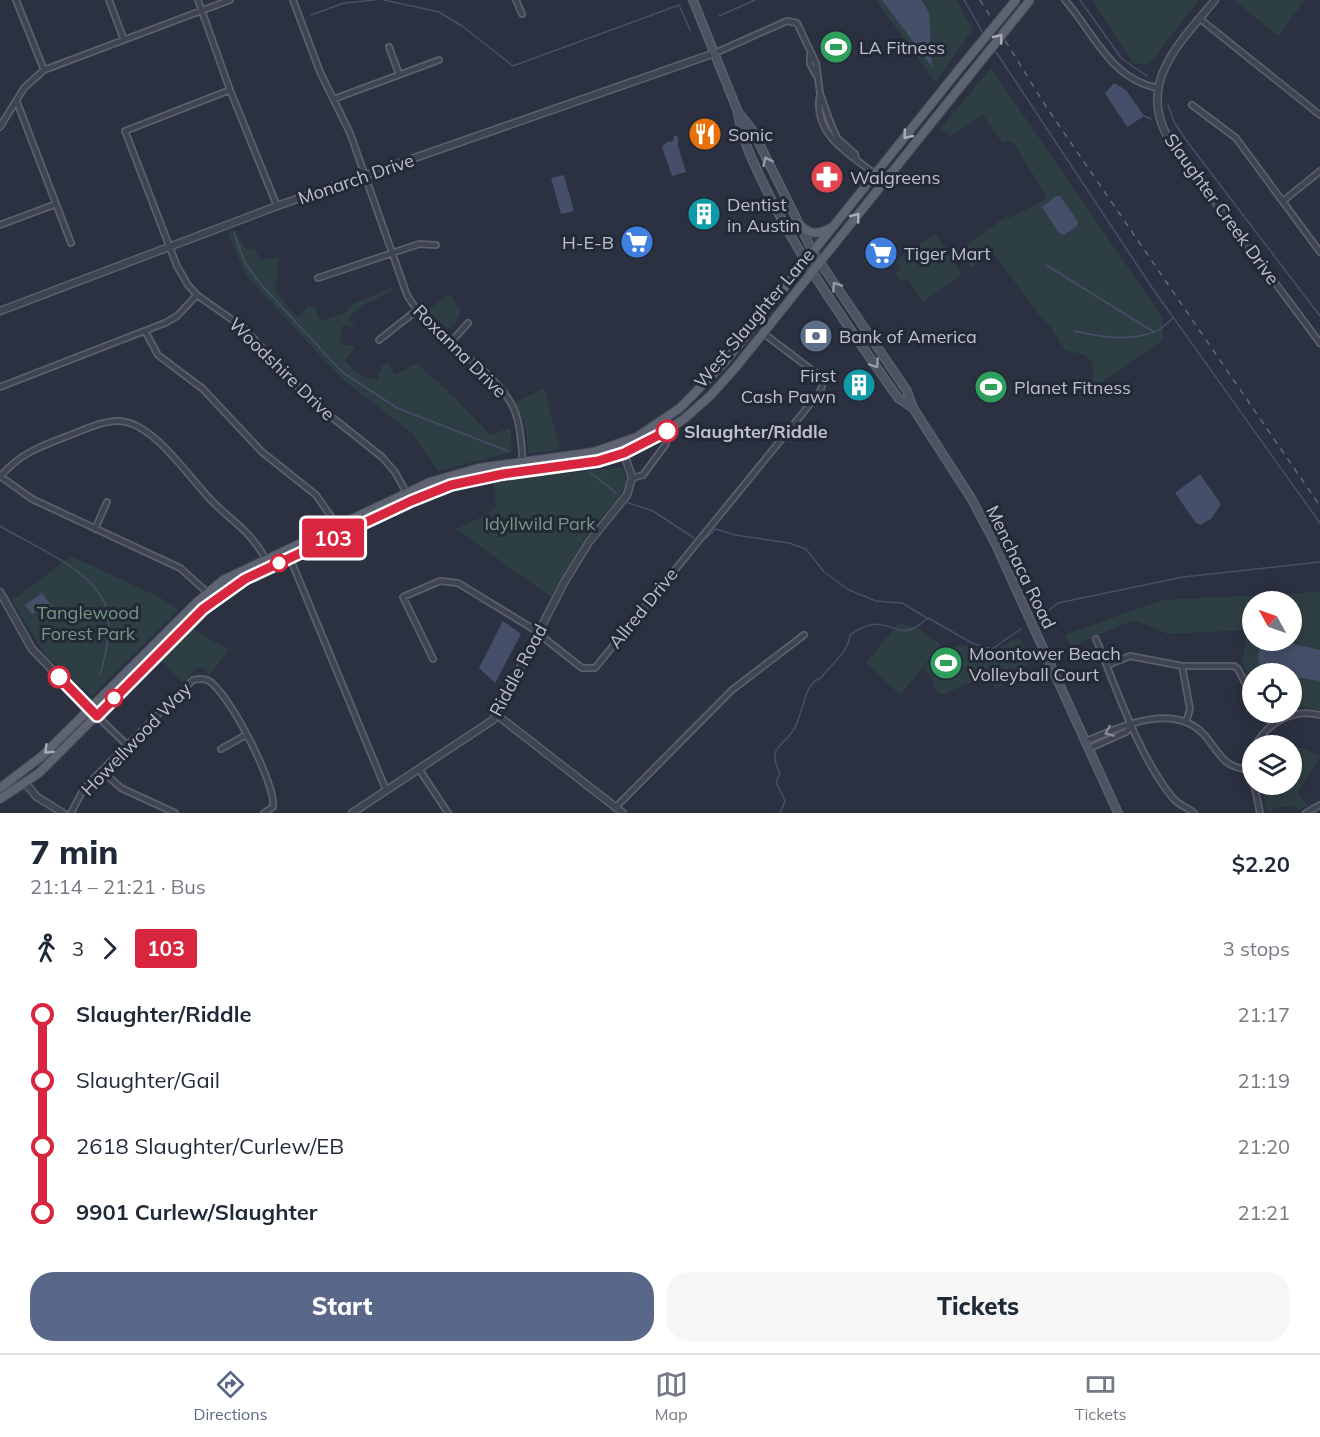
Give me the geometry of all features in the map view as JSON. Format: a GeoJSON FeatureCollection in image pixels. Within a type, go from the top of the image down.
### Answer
{"type":"FeatureCollection","features":[{"type":"Feature","properties":{"kind":"main road","name":"Menchaca Road"},"geometry":{"type":"LineString","coordinates":[[693,0],[738,112],[741,132],[758,174],[812,272],[898,398],[913,408]]}},
{"type":"Feature","properties":{"kind":"main road","name":"West Slaughter Lane"},"geometry":{"type":"LineString","coordinates":[[0,788],[33,765],[208,592],[223,580],[406,492],[453,474],[594,452],[624,442],[680,408],[724,363],[1016,0]]}},
{"type":"Feature","properties":{"kind":"main road","name":"West Slaughter Lane"},"geometry":{"type":"LineString","coordinates":[[0,799],[26,784],[214,599],[245,579],[411,501],[451,485],[524,471],[574,466],[624,453],[659,436],[684,419],[722,383],[1029,0]]}},
{"type":"Feature","properties":{"kind":"main road","name":"Menchaca Road"},"geometry":{"type":"LineString","coordinates":[[738,112],[753,131],[813,252],[907,391],[913,408],[971,498],[996,545],[1118,813]]}},
{"type":"Feature","properties":{"kind":"main road"},"geometry":{"type":"LineString","coordinates":[[798,223],[808,232],[816,234],[834,225]]}},
{"type":"Feature","properties":{"kind":"main road"},"geometry":{"type":"LineString","coordinates":[[722,383],[725,373],[724,363]]}},
{"type":"Feature","properties":{"kind":"street"},"geometry":{"type":"LineString","coordinates":[[16,0],[44,70]]}},
{"type":"Feature","properties":{"kind":"street"},"geometry":{"type":"LineString","coordinates":[[109,0],[124,40]]}},
{"type":"Feature","properties":{"kind":"street"},"geometry":{"type":"LineString","coordinates":[[198,0],[200,11],[230,90],[277,206]]}},
{"type":"Feature","properties":{"kind":"street"},"geometry":{"type":"LineString","coordinates":[[0,127],[30,81],[44,70],[230,0]]}},
{"type":"Feature","properties":{"kind":"street","name":"Roxanna Drive"},"geometry":{"type":"LineString","coordinates":[[293,0],[320,72],[334,99],[365,176],[407,295],[417,310],[499,388],[512,404],[519,427],[524,471]]}},
{"type":"Feature","properties":{"kind":"street"},"geometry":{"type":"LineString","coordinates":[[516,0],[522,14]]}},
{"type":"Feature","properties":{"kind":"street"},"geometry":{"type":"LineString","coordinates":[[1065,0],[1119,71],[1145,86],[1158,88],[1166,63],[1215,0]]}},
{"type":"Feature","properties":{"kind":"street"},"geometry":{"type":"LineString","coordinates":[[1200,19],[1320,115]]}},
{"type":"Feature","properties":{"kind":"street"},"geometry":{"type":"LineString","coordinates":[[715,53],[787,21],[797,23],[809,52],[810,64],[818,77],[820,93],[837,138],[855,154],[856,159],[875,174]]}},
{"type":"Feature","properties":{"kind":"street"},"geometry":{"type":"LineString","coordinates":[[389,47],[399,74]]}},
{"type":"Feature","properties":{"kind":"street","name":"Monarch Drive"},"geometry":{"type":"LineString","coordinates":[[0,311],[277,206],[715,53]]}},
{"type":"Feature","properties":{"kind":"street"},"geometry":{"type":"LineString","coordinates":[[334,99],[439,60]]}},
{"type":"Feature","properties":{"kind":"street","name":"Slaughter Creek Drive"},"geometry":{"type":"LineString","coordinates":[[1158,88],[1161,124],[1174,147],[1320,343]]}},
{"type":"Feature","properties":{"kind":"street","name":"Woodshire Drive"},"geometry":{"type":"LineString","coordinates":[[230,90],[124,131],[182,277],[197,295],[244,328],[309,399],[382,457],[411,501]]}},
{"type":"Feature","properties":{"kind":"street"},"geometry":{"type":"LineString","coordinates":[[17,102],[71,243]]}},
{"type":"Feature","properties":{"kind":"street"},"geometry":{"type":"LineString","coordinates":[[1192,105],[1236,138],[1320,252]]}},
{"type":"Feature","properties":{"kind":"street"},"geometry":{"type":"LineString","coordinates":[[1283,201],[1320,171]]}},
{"type":"Feature","properties":{"kind":"street"},"geometry":{"type":"LineString","coordinates":[[0,225],[56,204]]}},
{"type":"Feature","properties":{"kind":"street"},"geometry":{"type":"LineString","coordinates":[[318,279],[419,244],[436,245]]}},
{"type":"Feature","properties":{"kind":"street"},"geometry":{"type":"LineString","coordinates":[[0,387],[145,331],[177,316],[197,295]]}},
{"type":"Feature","properties":{"kind":"street"},"geometry":{"type":"LineString","coordinates":[[379,340],[417,310]]}},
{"type":"Feature","properties":{"kind":"street"},"geometry":{"type":"LineString","coordinates":[[451,342],[468,323]]}},
{"type":"Feature","properties":{"kind":"street"},"geometry":{"type":"LineString","coordinates":[[145,331],[158,355],[203,389],[262,452],[321,500],[337,525]]}},
{"type":"Feature","properties":{"kind":"street","name":"Allred Drive"},"geometry":{"type":"LineString","coordinates":[[433,658],[403,597],[440,581],[465,585],[538,633],[582,668],[595,668],[820,392],[823,383],[816,372],[763,333]]}},
{"type":"Feature","properties":{"kind":"street"},"geometry":{"type":"LineString","coordinates":[[214,599],[180,568],[32,499],[0,477],[16,459],[37,448],[102,423],[116,421],[132,423],[153,437],[213,502],[249,533],[265,558]]}},
{"type":"Feature","properties":{"kind":"street"},"geometry":{"type":"LineString","coordinates":[[624,442],[624,453],[632,478]]}},
{"type":"Feature","properties":{"kind":"street","name":"Riddle Road"},"geometry":{"type":"LineString","coordinates":[[352,813],[488,724],[497,715],[538,633],[589,542],[627,495],[632,478],[643,475],[666,444]]}},
{"type":"Feature","properties":{"kind":"street"},"geometry":{"type":"LineString","coordinates":[[95,529],[107,502]]}},
{"type":"Feature","properties":{"kind":"street"},"geometry":{"type":"LineString","coordinates":[[290,558],[386,790]]}},
{"type":"Feature","properties":{"kind":"street"},"geometry":{"type":"LineString","coordinates":[[0,592],[32,649],[127,745]]}},
{"type":"Feature","properties":{"kind":"street"},"geometry":{"type":"LineString","coordinates":[[616,807],[732,690],[804,635]]}},
{"type":"Feature","properties":{"kind":"street"},"geometry":{"type":"LineString","coordinates":[[1096,639],[1132,726],[1173,798],[1194,813]]}},
{"type":"Feature","properties":{"kind":"street"},"geometry":{"type":"LineString","coordinates":[[1108,665],[1130,656],[1182,666],[1234,666],[1242,677]]}},
{"type":"Feature","properties":{"kind":"street"},"geometry":{"type":"LineString","coordinates":[[1182,666],[1190,709],[1186,722]]}},
{"type":"Feature","properties":{"kind":"street","name":"Howellwood Way"},"geometry":{"type":"LineString","coordinates":[[71,813],[84,788],[193,680],[199,678],[208,680],[218,689],[246,735],[273,797],[273,807],[264,813]]}},
{"type":"Feature","properties":{"kind":"street"},"geometry":{"type":"LineString","coordinates":[[1302,714],[1320,715]]}},
{"type":"Feature","properties":{"kind":"street"},"geometry":{"type":"LineString","coordinates":[[497,715],[623,813]]}},
{"type":"Feature","properties":{"kind":"street"},"geometry":{"type":"LineString","coordinates":[[1088,744],[1124,725],[1132,726],[1162,719],[1186,722],[1203,734],[1225,763],[1233,768],[1242,769]]}},
{"type":"Feature","properties":{"kind":"street"},"geometry":{"type":"LineString","coordinates":[[1264,735],[1273,723]]}},
{"type":"Feature","properties":{"kind":"street"},"geometry":{"type":"LineString","coordinates":[[221,749],[246,735]]}},
{"type":"Feature","properties":{"kind":"street"},"geometry":{"type":"LineString","coordinates":[[419,769],[448,813]]}},
{"type":"Feature","properties":{"kind":"street"},"geometry":{"type":"LineString","coordinates":[[102,771],[121,788],[175,813]]}},
{"type":"Feature","properties":{"kind":"street"},"geometry":{"type":"LineString","coordinates":[[26,784],[37,797],[63,813]]}},
{"type":"Feature","properties":{"kind":"street"},"geometry":{"type":"LineString","coordinates":[[1256,795],[1260,813]]}},
{"type":"Feature","properties":{"kind":"street"},"geometry":{"type":"LineString","coordinates":[[1306,813],[1320,805]]}},
{"type":"Feature","properties":{"kind":"green space"},"geometry":{"type":"Polygon","coordinates":[[[876,0],[956,0],[973,29],[935,82],[876,0]]]}},
{"type":"Feature","properties":{"kind":"green space"},"geometry":{"type":"Polygon","coordinates":[[[1092,0],[1199,0],[1149,64],[1134,64],[1092,0]]]}},
{"type":"Feature","properties":{"kind":"green space"},"geometry":{"type":"Polygon","coordinates":[[[1234,0],[1305,0],[1278,36],[1234,0]]]}},
{"type":"Feature","properties":{"kind":"green space"},"geometry":{"type":"Polygon","coordinates":[[[991,68],[1162,317],[1163,340],[1094,387],[1092,361],[1085,355],[1065,350],[1050,326],[1043,320],[993,253],[972,268],[959,250],[1007,216],[1009,218],[1036,205],[1046,195],[1013,142],[1007,140],[1003,144],[983,115],[951,136],[940,129],[991,68]]]}},
{"type":"Feature","properties":{"kind":"green space"},"geometry":{"type":"Polygon","coordinates":[[[236,230],[244,248],[255,250],[261,261],[279,256],[275,290],[296,316],[300,316],[309,305],[315,307],[320,321],[344,313],[353,304],[391,288],[392,291],[363,305],[348,318],[355,327],[342,326],[340,344],[354,346],[354,350],[344,360],[360,375],[377,380],[382,366],[388,363],[395,375],[417,363],[490,435],[510,428],[512,452],[438,471],[413,434],[342,379],[246,276],[228,233],[236,230]]]}},
{"type":"Feature","properties":{"kind":"green space"},"geometry":{"type":"Polygon","coordinates":[[[935,234],[962,274],[923,302],[907,279],[901,282],[895,274],[901,269],[896,260],[935,234]]]}},
{"type":"Feature","properties":{"kind":"green space"},"geometry":{"type":"Polygon","coordinates":[[[450,294],[461,311],[454,325],[447,329],[427,310],[450,294]]]}},
{"type":"Feature","properties":{"kind":"green space"},"geometry":{"type":"Polygon","coordinates":[[[544,388],[560,449],[529,454],[525,424],[516,402],[544,388]]]}},
{"type":"Feature","properties":{"kind":"green space","name":"Idyllwild Park"},"geometry":{"type":"Polygon","coordinates":[[[623,467],[626,483],[617,500],[589,531],[551,597],[456,529],[484,516],[496,506],[493,481],[623,467]]]}},
{"type":"Feature","properties":{"kind":"green space","name":"Tanglewood Forest Park"},"geometry":{"type":"Polygon","coordinates":[[[71,556],[159,597],[179,610],[92,696],[46,656],[12,601],[71,556]]]}},
{"type":"Feature","properties":{"kind":"green space"},"geometry":{"type":"Polygon","coordinates":[[[1320,592],[1320,711],[1307,707],[1302,708],[1302,663],[1243,663],[1244,651],[1302,651],[1302,593],[1320,592]]]}},
{"type":"Feature","properties":{"kind":"green space"},"geometry":{"type":"Polygon","coordinates":[[[1242,596],[1242,630],[1168,634],[1134,620],[1071,647],[1065,635],[1162,600],[1242,596]]]}},
{"type":"Feature","properties":{"kind":"green space"},"geometry":{"type":"Polygon","coordinates":[[[899,623],[918,628],[941,645],[900,695],[866,663],[899,623]]]}},
{"type":"Feature","properties":{"kind":"green space"},"geometry":{"type":"Polygon","coordinates":[[[193,629],[229,650],[209,675],[203,668],[196,668],[184,684],[161,660],[193,629]]]}},
{"type":"Feature","properties":{"kind":"green space"},"geometry":{"type":"Polygon","coordinates":[[[1019,637],[1031,661],[997,689],[983,677],[941,695],[934,689],[934,682],[924,668],[942,652],[955,646],[970,646],[992,652],[1019,637]]]}},
{"type":"Feature","properties":{"kind":"green space"},"geometry":{"type":"Polygon","coordinates":[[[1302,748],[1320,757],[1302,786],[1302,748]]]}},
{"type":"Feature","properties":{"kind":"green space"},"geometry":{"type":"Polygon","coordinates":[[[1263,795],[1298,795],[1309,806],[1298,809],[1297,806],[1273,808],[1272,812],[1266,810],[1263,795]]]}},
{"type":"Feature","properties":{"kind":"water"},"geometry":{"type":"Polygon","coordinates":[[[882,0],[921,0],[929,12],[932,67],[882,0]]]}},
{"type":"Feature","properties":{"kind":"water"},"geometry":{"type":"Polygon","coordinates":[[[1114,83],[1126,90],[1144,116],[1127,127],[1105,93],[1114,83]]]}},
{"type":"Feature","properties":{"kind":"water"},"geometry":{"type":"Polygon","coordinates":[[[674,135],[678,137],[678,146],[686,172],[672,176],[662,147],[667,142],[673,141],[674,135]]]}},
{"type":"Feature","properties":{"kind":"water"},"geometry":{"type":"Polygon","coordinates":[[[564,175],[574,211],[561,214],[551,178],[564,175]]]}},
{"type":"Feature","properties":{"kind":"water"},"geometry":{"type":"Polygon","coordinates":[[[1056,196],[1060,196],[1078,222],[1077,226],[1064,235],[1059,233],[1042,207],[1056,196]]]}},
{"type":"Feature","properties":{"kind":"water"},"geometry":{"type":"Polygon","coordinates":[[[1200,474],[1221,504],[1212,518],[1201,525],[1196,523],[1175,493],[1200,474]]]}},
{"type":"Feature","properties":{"kind":"water"},"geometry":{"type":"Polygon","coordinates":[[[42,593],[53,608],[47,612],[43,607],[32,614],[25,605],[42,593]]]}},
{"type":"Feature","properties":{"kind":"water"},"geometry":{"type":"Polygon","coordinates":[[[503,621],[521,634],[495,683],[479,668],[503,621]]]}},
{"type":"Feature","properties":{"kind":"water"},"geometry":{"type":"Polygon","coordinates":[[[1302,646],[1320,650],[1320,681],[1302,678],[1302,663],[1260,663],[1259,651],[1302,651],[1302,646]]]}},
{"type":"Feature","properties":{"kind":"waterway"},"geometry":{"type":"LineString","coordinates":[[311,15],[344,3],[375,0]]}},
{"type":"Feature","properties":{"kind":"waterway"},"geometry":{"type":"LineString","coordinates":[[384,0],[439,12],[462,26],[513,66],[679,5],[690,30]]}},
{"type":"Feature","properties":{"kind":"waterway"},"geometry":{"type":"LineString","coordinates":[[719,16],[755,0]]}},
{"type":"Feature","properties":{"kind":"waterway"},"geometry":{"type":"LineString","coordinates":[[964,0],[983,33]]}},
{"type":"Feature","properties":{"kind":"waterway"},"geometry":{"type":"LineString","coordinates":[[1080,0],[1122,59],[1147,76]]}},
{"type":"Feature","properties":{"kind":"waterway"},"geometry":{"type":"LineString","coordinates":[[994,49],[1153,289],[1320,523]]}},
{"type":"Feature","properties":{"kind":"waterway"},"geometry":{"type":"LineString","coordinates":[[1168,105],[1174,122],[1186,140],[1320,316]]}},
{"type":"Feature","properties":{"kind":"waterway"},"geometry":{"type":"LineString","coordinates":[[1144,116],[1151,119]]}},
{"type":"Feature","properties":{"kind":"waterway"},"geometry":{"type":"LineString","coordinates":[[234,233],[244,261],[257,280],[342,372],[397,408],[508,451]]}},
{"type":"Feature","properties":{"kind":"waterway"},"geometry":{"type":"LineString","coordinates":[[1046,265],[1154,332]]}},
{"type":"Feature","properties":{"kind":"waterway"},"geometry":{"type":"LineString","coordinates":[[1075,331],[1104,337],[1134,337],[1157,331],[1173,318]]}},
{"type":"Feature","properties":{"kind":"waterway"},"geometry":{"type":"LineString","coordinates":[[591,473],[616,493]]}},
{"type":"Feature","properties":{"kind":"waterway"},"geometry":{"type":"LineString","coordinates":[[626,502],[653,511],[694,538]]}},
{"type":"Feature","properties":{"kind":"waterway"},"geometry":{"type":"LineString","coordinates":[[0,526],[48,552],[80,573],[103,600],[108,615],[109,630],[100,675]]}},
{"type":"Feature","properties":{"kind":"waterway"},"geometry":{"type":"LineString","coordinates":[[706,538],[716,529],[735,535],[789,543],[806,549],[824,572],[849,590],[876,601],[902,603],[927,618]]}},
{"type":"Feature","properties":{"kind":"waterway"},"geometry":{"type":"LineString","coordinates":[[1044,614],[1058,603],[1183,577],[1320,562]]}},
{"type":"Feature","properties":{"kind":"waterway"},"geometry":{"type":"LineString","coordinates":[[780,813],[785,801],[776,782],[780,774],[775,760],[776,751],[794,729],[807,692],[843,653],[850,635],[862,628],[880,624],[905,631],[914,628],[928,618],[972,643],[992,649],[1021,629]]}},
{"type":"Feature","properties":{"kind":"railway"},"geometry":{"type":"LineString","coordinates":[[980,0],[1047,108],[1320,506]]}},
{"type":"Feature","properties":{"kind":"bus line","name":"103"},"geometry":{"type":"LineString","coordinates":[[59,677],[97,716],[203,609],[227,589],[245,579],[431,492],[481,477],[598,461],[624,453],[667,431]]}},
{"type":"Feature","properties":{"kind":"place","name":"LA Fitness"},"geometry":{"type":"Point","coordinates":[836,47]}},
{"type":"Feature","properties":{"kind":"place","name":"Sonic"},"geometry":{"type":"Point","coordinates":[705,134]}},
{"type":"Feature","properties":{"kind":"place","name":"Walgreens"},"geometry":{"type":"Point","coordinates":[827,177]}},
{"type":"Feature","properties":{"kind":"place","name":"Dentist in Austin"},"geometry":{"type":"Point","coordinates":[704,214]}},
{"type":"Feature","properties":{"kind":"place","name":"H-E-B"},"geometry":{"type":"Point","coordinates":[637,242]}},
{"type":"Feature","properties":{"kind":"place","name":"Tiger Mart"},"geometry":{"type":"Point","coordinates":[881,253]}},
{"type":"Feature","properties":{"kind":"place","name":"Bank of America"},"geometry":{"type":"Point","coordinates":[816,336]}},
{"type":"Feature","properties":{"kind":"place","name":"First Cash Pawn"},"geometry":{"type":"Point","coordinates":[859,385]}},
{"type":"Feature","properties":{"kind":"place","name":"Planet Fitness"},"geometry":{"type":"Point","coordinates":[991,387]}},
{"type":"Feature","properties":{"kind":"place","name":"Slaughter/Riddle"},"geometry":{"type":"Point","coordinates":[667,431]}},
{"type":"Feature","properties":{"kind":"place","name":"Moontower Beach Volleyball Court"},"geometry":{"type":"Point","coordinates":[946,663]}}]}
